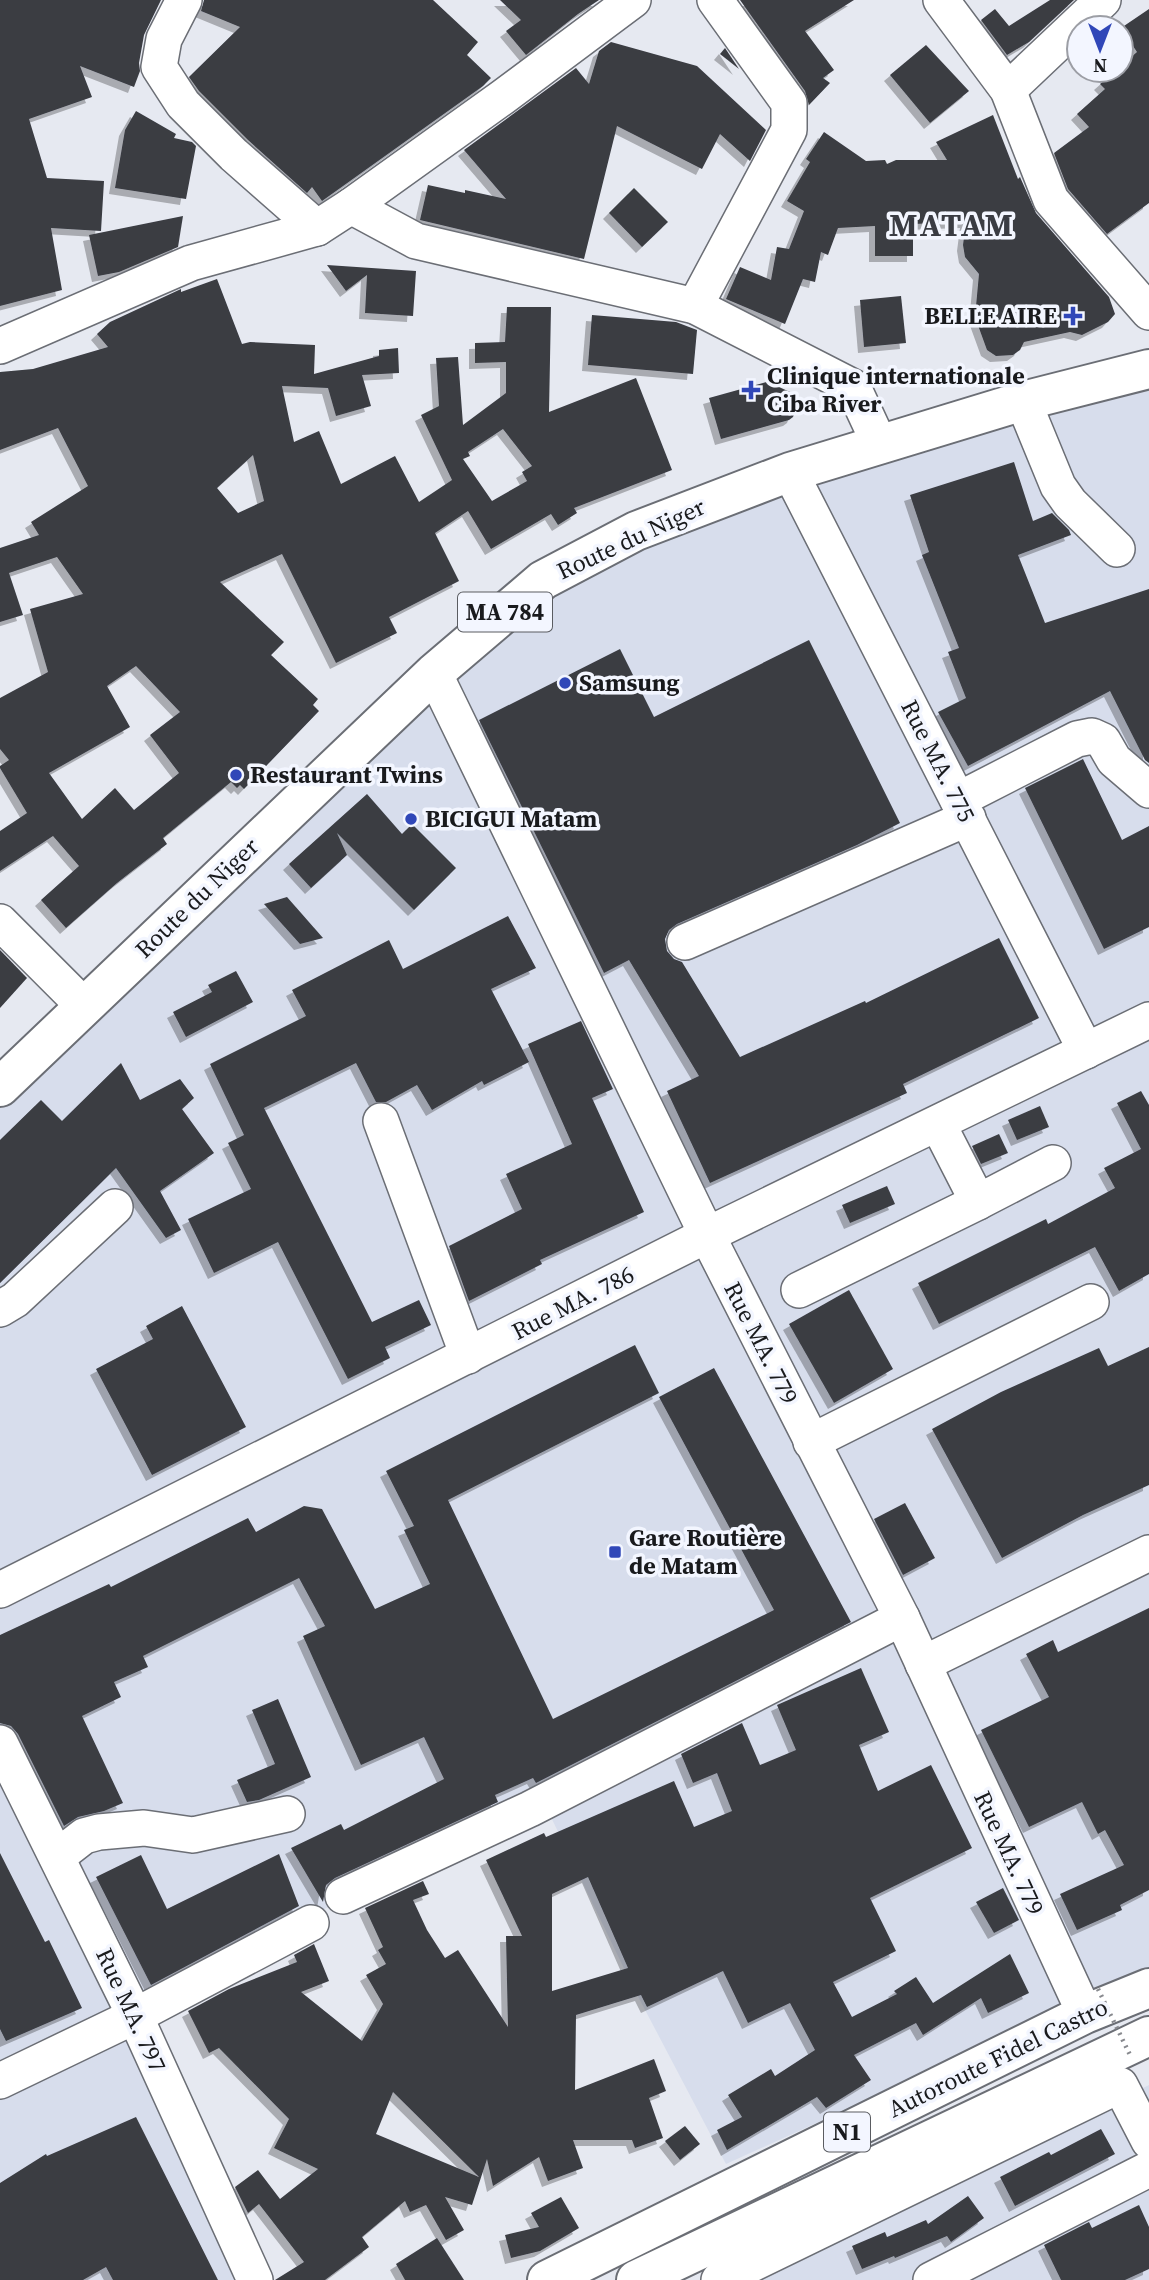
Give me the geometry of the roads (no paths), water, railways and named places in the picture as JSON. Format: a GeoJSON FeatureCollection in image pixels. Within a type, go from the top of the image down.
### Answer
{"type":"FeatureCollection","features":[{"type":"Feature","properties":{"kind":"main road","name":"Route du Niger"},"geometry":{"type":"LineString","coordinates":[[3,1079],[84,1006],[434,673],[543,580],[636,531],[790,472],[1023,401],[1149,369]]}},
{"type":"Feature","properties":{"kind":"main road","name":"Autoroute Fidel Castro"},"geometry":{"type":"LineString","coordinates":[[547,2280],[1091,2002],[1149,1988]]}},
{"type":"Feature","properties":{"kind":"main road","name":"Autoroute Fidel Castro"},"geometry":{"type":"LineString","coordinates":[[636,2280],[1133,2060]]}},
{"type":"Feature","properties":{"kind":"street"},"geometry":{"type":"LineString","coordinates":[[184,0],[164,39],[159,67],[183,104],[234,155],[317,228]]}},
{"type":"Feature","properties":{"kind":"street"},"geometry":{"type":"LineString","coordinates":[[0,346],[191,263],[317,228],[633,0]]}},
{"type":"Feature","properties":{"kind":"street"},"geometry":{"type":"LineString","coordinates":[[695,306],[789,131],[789,103],[715,0]]}},
{"type":"Feature","properties":{"kind":"street"},"geometry":{"type":"LineString","coordinates":[[941,0],[1008,90],[1051,200],[1149,312]]}},
{"type":"Feature","properties":{"kind":"street"},"geometry":{"type":"LineString","coordinates":[[1008,90],[1103,0]]}},
{"type":"Feature","properties":{"kind":"street"},"geometry":{"type":"LineString","coordinates":[[351,206],[416,241],[695,306],[853,387],[879,443]]}},
{"type":"Feature","properties":{"kind":"street"},"geometry":{"type":"LineString","coordinates":[[1023,401],[1058,486],[1070,503],[1117,549]]}},
{"type":"Feature","properties":{"kind":"street","name":"Rue MA. 775"},"geometry":{"type":"LineString","coordinates":[[790,472],[1086,1051]]}},
{"type":"Feature","properties":{"kind":"street","name":"Rue MA. 779"},"geometry":{"type":"LineString","coordinates":[[434,673],[707,1235],[902,1618],[1091,2002]]}},
{"type":"Feature","properties":{"kind":"street"},"geometry":{"type":"LineString","coordinates":[[685,942],[963,809],[1077,739],[1092,736],[1103,741],[1114,760],[1149,790]]}},
{"type":"Feature","properties":{"kind":"street"},"geometry":{"type":"LineString","coordinates":[[0,922],[84,1006]]}},
{"type":"Feature","properties":{"kind":"street","name":"Rue MA. 786"},"geometry":{"type":"LineString","coordinates":[[0,1590],[707,1235],[1149,1020]]}},
{"type":"Feature","properties":{"kind":"street"},"geometry":{"type":"LineString","coordinates":[[381,1121],[468,1356]]}},
{"type":"Feature","properties":{"kind":"street"},"geometry":{"type":"LineString","coordinates":[[938,1124],[978,1202]]}},
{"type":"Feature","properties":{"kind":"street"},"geometry":{"type":"LineString","coordinates":[[799,1290],[1052,1163]]}},
{"type":"Feature","properties":{"kind":"street"},"geometry":{"type":"LineString","coordinates":[[0,1309],[15,1300],[114,1207]]}},
{"type":"Feature","properties":{"kind":"street"},"geometry":{"type":"LineString","coordinates":[[811,1442],[1091,1302]]}},
{"type":"Feature","properties":{"kind":"street"},"geometry":{"type":"LineString","coordinates":[[923,1664],[1149,1553]]}},
{"type":"Feature","properties":{"kind":"street"},"geometry":{"type":"LineString","coordinates":[[343,1896],[530,1809],[902,1618]]}},
{"type":"Feature","properties":{"kind":"street","name":"Rue MA. 797"},"geometry":{"type":"LineString","coordinates":[[0,1743],[135,2016],[255,2280]]}},
{"type":"Feature","properties":{"kind":"street"},"geometry":{"type":"LineString","coordinates":[[57,1857],[84,1836],[99,1832],[144,1828],[193,1835],[287,1814]]}},
{"type":"Feature","properties":{"kind":"street"},"geometry":{"type":"LineString","coordinates":[[0,2081],[135,2016],[312,1923]]}},
{"type":"Feature","properties":{"kind":"street"},"geometry":{"type":"LineString","coordinates":[[719,2280],[1133,2060],[1149,2141]]}},
{"type":"Feature","properties":{"kind":"street"},"geometry":{"type":"LineString","coordinates":[[931,2280],[1149,2169]]}},
{"type":"Feature","properties":{"kind":"place","name":"BELLE AIRE"},"geometry":{"type":"Point","coordinates":[1073,316]}},
{"type":"Feature","properties":{"kind":"place","name":"Clinique internationale Ciba River"},"geometry":{"type":"Point","coordinates":[751,390]}},
{"type":"Feature","properties":{"kind":"place","name":"Samsung"},"geometry":{"type":"Point","coordinates":[565,683]}},
{"type":"Feature","properties":{"kind":"place","name":"Restaurant Twins"},"geometry":{"type":"Point","coordinates":[236,775]}},
{"type":"Feature","properties":{"kind":"place","name":"BICIGUI Matam"},"geometry":{"type":"Point","coordinates":[411,819]}},
{"type":"Feature","properties":{"kind":"place","name":"Gare Routière de Matam"},"geometry":{"type":"Point","coordinates":[615,1552]}},
{"type":"Feature","properties":{"kind":"district","name":"MATAM"},"geometry":{"type":"Point","coordinates":[952,225]}}]}
